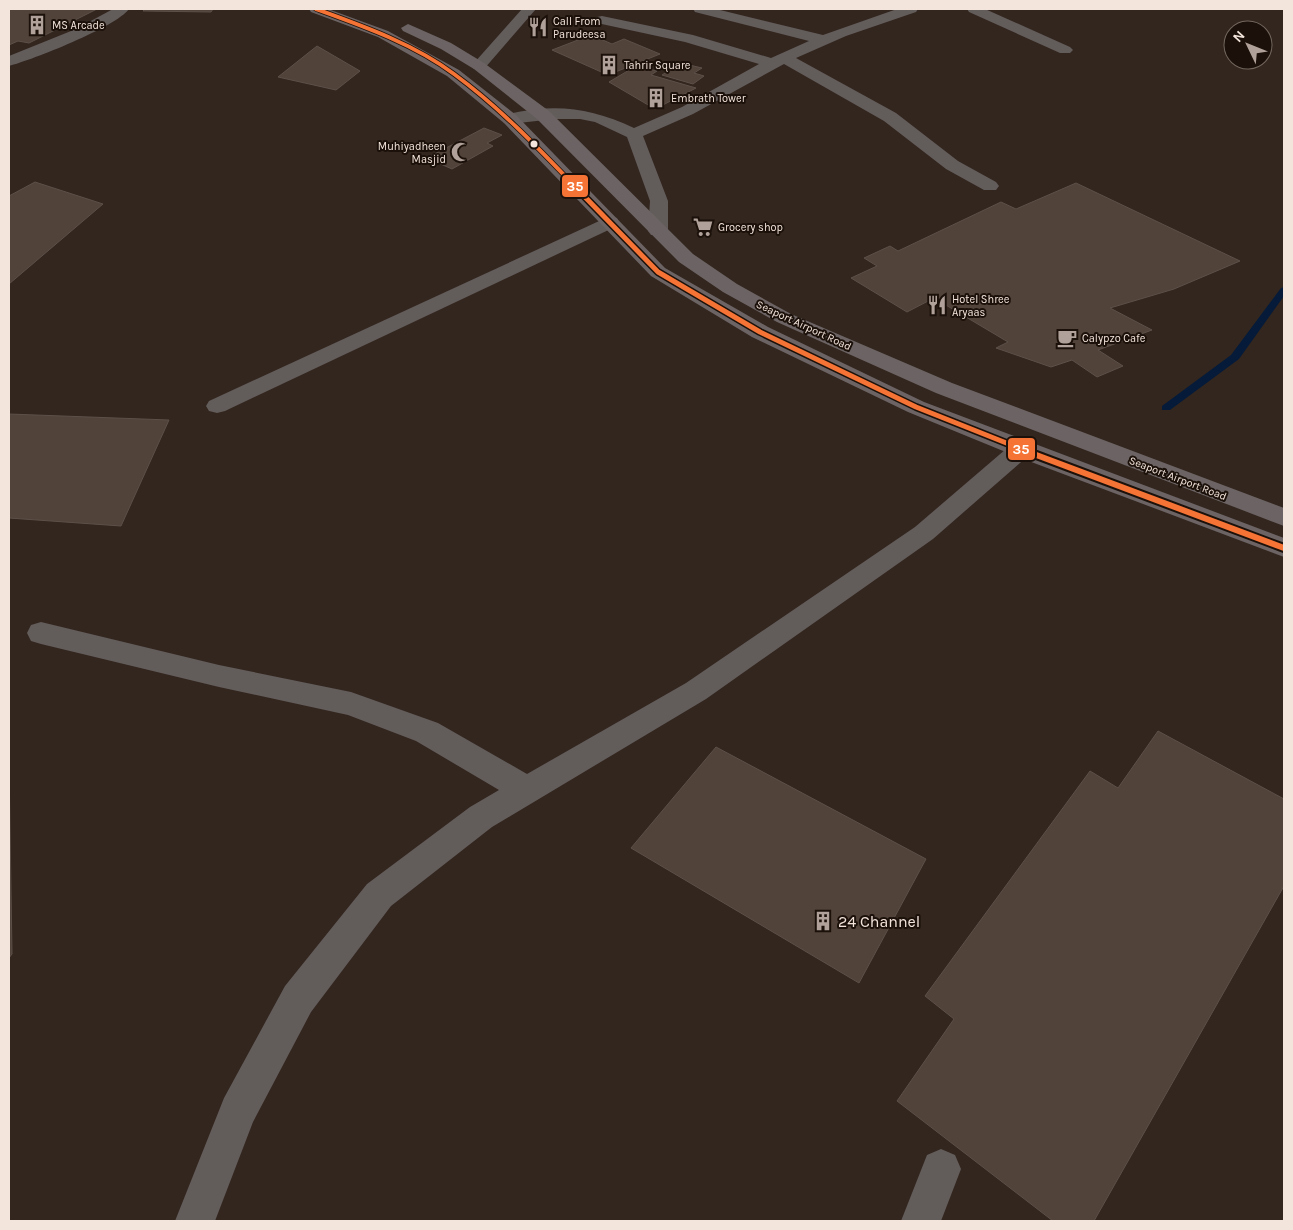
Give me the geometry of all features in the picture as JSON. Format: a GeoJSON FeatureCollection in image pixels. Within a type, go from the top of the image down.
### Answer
{"type":"FeatureCollection","features":[{"type":"Feature","properties":{"kind":"main road","name":"Seaport Airport Road"},"geometry":{"type":"LineString","coordinates":[[316,9],[384,34],[453,73],[510,119],[658,272],[760,332],[916,407],[1021,449],[1284,548]]}},
{"type":"Feature","properties":{"kind":"main road","name":"Seaport Airport Road"},"geometry":{"type":"LineString","coordinates":[[396,23],[446,46],[478,66],[543,114],[686,258],[730,288],[784,318],[944,388],[1284,517]]}},
{"type":"Feature","properties":{"kind":"street"},"geometry":{"type":"LineString","coordinates":[[9,61],[66,38],[110,17],[122,9]]}},
{"type":"Feature","properties":{"kind":"street"},"geometry":{"type":"LineString","coordinates":[[478,66],[529,9]]}},
{"type":"Feature","properties":{"kind":"street"},"geometry":{"type":"LineString","coordinates":[[700,9],[823,40]]}},
{"type":"Feature","properties":{"kind":"street"},"geometry":{"type":"LineString","coordinates":[[634,134],[712,98],[779,61],[823,40],[911,9]]}},
{"type":"Feature","properties":{"kind":"street"},"geometry":{"type":"LineString","coordinates":[[974,9],[1065,50]]}},
{"type":"Feature","properties":{"kind":"street"},"geometry":{"type":"LineString","coordinates":[[602,20],[676,34],[779,61],[890,117],[952,165],[990,186]]}},
{"type":"Feature","properties":{"kind":"street"},"geometry":{"type":"LineString","coordinates":[[510,119],[543,114],[581,114],[598,118],[634,134],[659,201],[658,231]]}},
{"type":"Feature","properties":{"kind":"street"},"geometry":{"type":"LineString","coordinates":[[218,406],[610,222]]}},
{"type":"Feature","properties":{"kind":"street"},"geometry":{"type":"LineString","coordinates":[[195,1221],[238,1112],[298,999],[379,895],[481,817],[696,691],[924,533],[1021,449]]}},
{"type":"Feature","properties":{"kind":"street"},"geometry":{"type":"LineString","coordinates":[[41,633],[219,676],[351,704],[427,732],[526,790]]}},
{"type":"Feature","properties":{"kind":"street"},"geometry":{"type":"LineString","coordinates":[[920,1221],[941,1169]]}},
{"type":"Feature","properties":{"kind":"building","name":"MS Arcade"},"geometry":{"type":"Polygon","coordinates":[[[9,9],[97,9],[29,43],[18,41],[9,45],[9,9]]]}},
{"type":"Feature","properties":{"kind":"building"},"geometry":{"type":"Polygon","coordinates":[[[145,9],[213,9],[211,12],[143,11],[145,9]]]}},
{"type":"Feature","properties":{"kind":"building","name":"Tahrir Square"},"geometry":{"type":"Polygon","coordinates":[[[591,35],[612,44],[624,39],[660,54],[608,75],[552,50],[591,35]]]}},
{"type":"Feature","properties":{"kind":"building"},"geometry":{"type":"Polygon","coordinates":[[[317,46],[360,71],[336,90],[278,77],[317,46]]]}},
{"type":"Feature","properties":{"kind":"building"},"geometry":{"type":"Polygon","coordinates":[[[681,63],[702,68],[694,73],[704,76],[693,84],[662,75],[681,63]]]}},
{"type":"Feature","properties":{"kind":"building","name":"Embrath Tower"},"geometry":{"type":"Polygon","coordinates":[[[636,66],[657,71],[651,75],[696,88],[655,109],[609,82],[636,66]]]}},
{"type":"Feature","properties":{"kind":"building","name":"Muhiyadheen Masjid"},"geometry":{"type":"Polygon","coordinates":[[[484,128],[502,135],[487,143],[493,146],[452,169],[427,158],[484,128]]]}},
{"type":"Feature","properties":{"kind":"building"},"geometry":{"type":"Polygon","coordinates":[[[35,182],[103,204],[9,284],[9,196],[35,182]]]}},
{"type":"Feature","properties":{"kind":"building"},"geometry":{"type":"Polygon","coordinates":[[[1076,183],[1240,261],[1174,289],[1110,308],[1152,330],[1098,350],[1123,366],[1097,377],[1072,360],[1051,367],[996,348],[1008,342],[934,298],[907,312],[851,278],[877,266],[864,258],[890,246],[898,251],[1001,202],[1016,209],[1076,183]]]}},
{"type":"Feature","properties":{"kind":"building"},"geometry":{"type":"Polygon","coordinates":[[[9,414],[169,420],[121,526],[9,518],[9,414]]]}},
{"type":"Feature","properties":{"kind":"building"},"geometry":{"type":"Polygon","coordinates":[[[1158,731],[1284,799],[1284,886],[1094,1221],[1053,1221],[897,1101],[954,1019],[925,996],[1090,771],[1118,788],[1158,731]]]}},
{"type":"Feature","properties":{"kind":"building","name":"24 Channel"},"geometry":{"type":"Polygon","coordinates":[[[716,747],[926,859],[859,983],[631,848],[716,747]]]}},
{"type":"Feature","properties":{"kind":"building"},"geometry":{"type":"Polygon","coordinates":[[[9,763],[12,954],[9,958],[9,763]]]}},
{"type":"Feature","properties":{"kind":"waterway"},"geometry":{"type":"LineString","coordinates":[[1166,408],[1235,357],[1284,290]]}},
{"type":"Feature","properties":{"kind":"transit line","name":"35"},"geometry":{"type":"LineString","coordinates":[[316,9],[383,34],[453,73],[510,119],[658,272],[760,332],[916,407],[1021,449],[1284,548]]}},
{"type":"Feature","properties":{"kind":"place","name":"MS Arcade"},"geometry":{"type":"Point","coordinates":[37,25]}},
{"type":"Feature","properties":{"kind":"place","name":"Call From Parudeesa"},"geometry":{"type":"Point","coordinates":[538,27]}},
{"type":"Feature","properties":{"kind":"place","name":"Tahrir Square"},"geometry":{"type":"Point","coordinates":[609,65]}},
{"type":"Feature","properties":{"kind":"place","name":"Embrath Tower"},"geometry":{"type":"Point","coordinates":[656,98]}},
{"type":"Feature","properties":{"kind":"place","name":"Muhiyadheen Masjid"},"geometry":{"type":"Point","coordinates":[461,152]}},
{"type":"Feature","properties":{"kind":"place","name":"Grocery shop"},"geometry":{"type":"Point","coordinates":[703,227]}},
{"type":"Feature","properties":{"kind":"place","name":"Hotel Shree Aryaas"},"geometry":{"type":"Point","coordinates":[937,305]}},
{"type":"Feature","properties":{"kind":"place","name":"Calypzo Cafe"},"geometry":{"type":"Point","coordinates":[1067,338]}},
{"type":"Feature","properties":{"kind":"place","name":"24 Channel"},"geometry":{"type":"Point","coordinates":[823,921]}}]}
